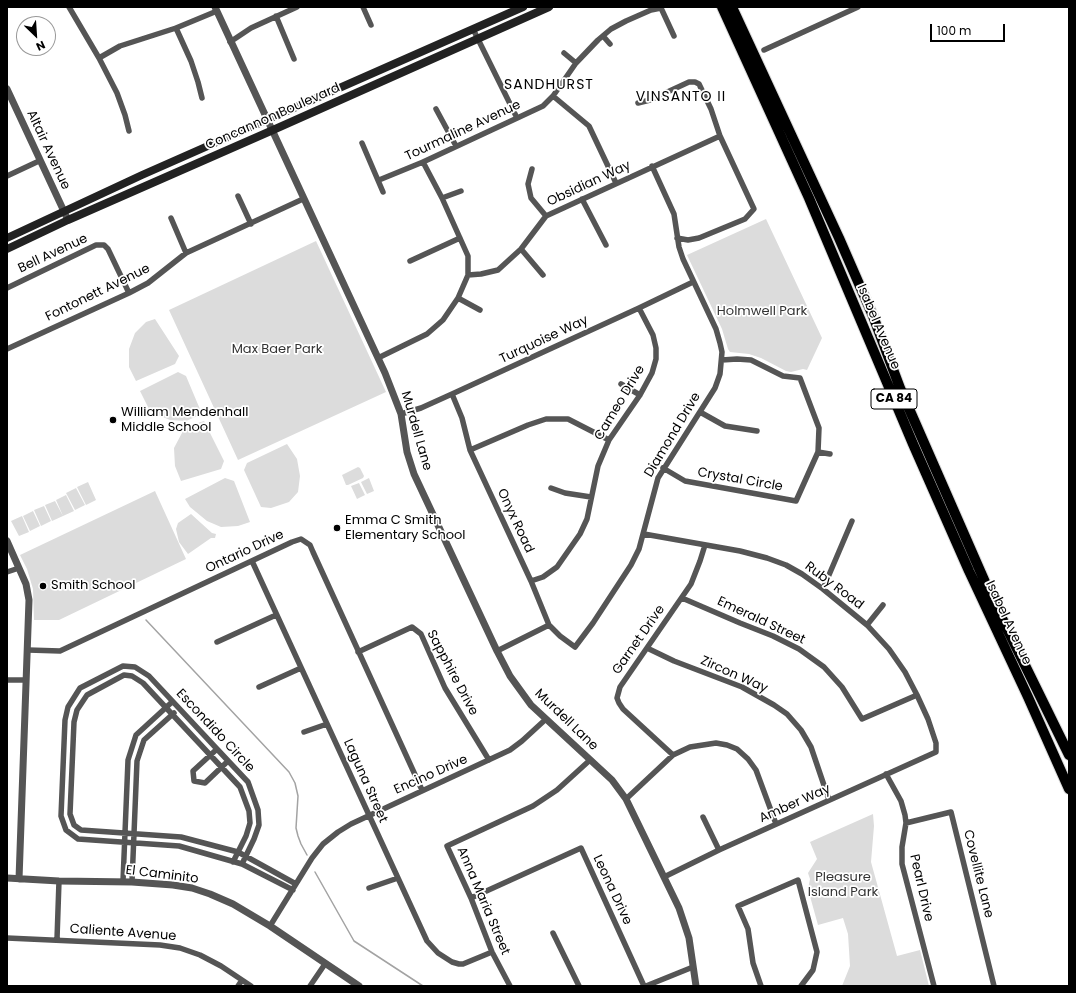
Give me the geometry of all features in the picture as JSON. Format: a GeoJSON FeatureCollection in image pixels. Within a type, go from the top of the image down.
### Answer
{"type":"FeatureCollection","features":[{"type":"Feature","properties":{"kind":"highway","name":"Isabel Avenue"},"geometry":{"type":"LineString","coordinates":[[722,7],[809,198],[913,444],[969,571],[1069,789]]}},
{"type":"Feature","properties":{"kind":"highway","name":"Isabel Avenue"},"geometry":{"type":"LineString","coordinates":[[732,7],[839,238],[873,316],[900,388],[992,598],[1069,755]]}},
{"type":"Feature","properties":{"kind":"main road","name":"Concannon Boulevard"},"geometry":{"type":"LineString","coordinates":[[7,238],[63,211],[523,7]]}},
{"type":"Feature","properties":{"kind":"main road","name":"Concannon Boulevard"},"geometry":{"type":"LineString","coordinates":[[7,249],[68,220],[549,7]]}},
{"type":"Feature","properties":{"kind":"street"},"geometry":{"type":"LineString","coordinates":[[69,7],[99,58],[117,93],[129,131]]}},
{"type":"Feature","properties":{"kind":"street"},"geometry":{"type":"LineString","coordinates":[[230,42],[251,28],[297,7]]}},
{"type":"Feature","properties":{"kind":"street"},"geometry":{"type":"LineString","coordinates":[[363,7],[371,25]]}},
{"type":"Feature","properties":{"kind":"street"},"geometry":{"type":"LineString","coordinates":[[764,50],[858,7]]}},
{"type":"Feature","properties":{"kind":"street"},"geometry":{"type":"LineString","coordinates":[[661,8],[674,36]]}},
{"type":"Feature","properties":{"kind":"street","name":"Tourmaline Avenue"},"geometry":{"type":"LineString","coordinates":[[379,180],[423,162],[542,106],[553,96],[576,63],[611,29],[651,10],[661,8]]}},
{"type":"Feature","properties":{"kind":"street"},"geometry":{"type":"LineString","coordinates":[[99,58],[120,46],[176,28],[216,9]]}},
{"type":"Feature","properties":{"kind":"street","name":"Murdell Lane"},"geometry":{"type":"LineString","coordinates":[[216,9],[378,358],[401,414],[407,452],[414,474],[497,651],[510,676],[531,705],[612,780],[626,799],[679,908],[689,938],[696,986]]}},
{"type":"Feature","properties":{"kind":"street"},"geometry":{"type":"LineString","coordinates":[[276,16],[294,59]]}},
{"type":"Feature","properties":{"kind":"street"},"geometry":{"type":"LineString","coordinates":[[176,28],[191,62],[202,98]]}},
{"type":"Feature","properties":{"kind":"street"},"geometry":{"type":"LineString","coordinates":[[473,30],[517,118]]}},
{"type":"Feature","properties":{"kind":"street"},"geometry":{"type":"LineString","coordinates":[[603,36],[610,44]]}},
{"type":"Feature","properties":{"kind":"street"},"geometry":{"type":"LineString","coordinates":[[564,53],[576,63]]}},
{"type":"Feature","properties":{"kind":"street"},"geometry":{"type":"LineString","coordinates":[[638,103],[650,100],[686,83],[694,82],[700,87],[720,136],[754,209],[745,219],[699,238],[688,240],[677,238]]}},
{"type":"Feature","properties":{"kind":"street","name":"Altair Avenue"},"geometry":{"type":"LineString","coordinates":[[7,89],[68,220]]}},
{"type":"Feature","properties":{"kind":"street"},"geometry":{"type":"LineString","coordinates":[[553,96],[589,126],[616,183]]}},
{"type":"Feature","properties":{"kind":"street"},"geometry":{"type":"LineString","coordinates":[[436,109],[456,146]]}},
{"type":"Feature","properties":{"kind":"street","name":"Obsidian Way"},"geometry":{"type":"LineString","coordinates":[[468,275],[498,270],[521,249],[546,216],[720,136]]}},
{"type":"Feature","properties":{"kind":"street"},"geometry":{"type":"LineString","coordinates":[[362,143],[384,192]]}},
{"type":"Feature","properties":{"kind":"street"},"geometry":{"type":"LineString","coordinates":[[7,176],[40,160]]}},
{"type":"Feature","properties":{"kind":"street"},"geometry":{"type":"LineString","coordinates":[[378,358],[427,334],[442,320],[458,298],[468,275],[468,256],[442,198],[423,162]]}},
{"type":"Feature","properties":{"kind":"street"},"geometry":{"type":"LineString","coordinates":[[652,166],[674,214],[677,238],[683,259],[716,330],[722,352],[722,360]]}},
{"type":"Feature","properties":{"kind":"street"},"geometry":{"type":"LineString","coordinates":[[532,169],[528,184],[531,198],[546,216]]}},
{"type":"Feature","properties":{"kind":"street"},"geometry":{"type":"LineString","coordinates":[[442,198],[461,191]]}},
{"type":"Feature","properties":{"kind":"street"},"geometry":{"type":"LineString","coordinates":[[238,196],[251,224]]}},
{"type":"Feature","properties":{"kind":"street","name":"Fontonett Avenue"},"geometry":{"type":"LineString","coordinates":[[7,349],[148,283],[186,253],[303,199]]}},
{"type":"Feature","properties":{"kind":"street"},"geometry":{"type":"LineString","coordinates":[[582,199],[606,245]]}},
{"type":"Feature","properties":{"kind":"street"},"geometry":{"type":"LineString","coordinates":[[171,218],[186,253]]}},
{"type":"Feature","properties":{"kind":"street"},"geometry":{"type":"LineString","coordinates":[[410,261],[460,238]]}},
{"type":"Feature","properties":{"kind":"street","name":"Bell Avenue"},"geometry":{"type":"LineString","coordinates":[[7,288],[96,245],[104,245],[108,249],[129,292]]}},
{"type":"Feature","properties":{"kind":"street"},"geometry":{"type":"LineString","coordinates":[[521,249],[544,275]]}},
{"type":"Feature","properties":{"kind":"street","name":"Turquoise Way"},"geometry":{"type":"LineString","coordinates":[[401,414],[421,408],[452,394],[693,282]]}},
{"type":"Feature","properties":{"kind":"street"},"geometry":{"type":"LineString","coordinates":[[458,298],[480,310]]}},
{"type":"Feature","properties":{"kind":"street","name":"Cameo Drive"},"geometry":{"type":"LineString","coordinates":[[531,581],[543,577],[557,567],[580,534],[587,519],[598,466],[609,440],[640,395],[652,373],[656,359],[653,335],[639,308]]}},
{"type":"Feature","properties":{"kind":"street","name":"Diamond Drive"},"geometry":{"type":"LineString","coordinates":[[575,647],[593,623],[631,565],[644,534],[658,478],[715,388],[720,374],[722,360]]}},
{"type":"Feature","properties":{"kind":"street","name":"Crystal Circle"},"geometry":{"type":"LineString","coordinates":[[663,468],[685,481],[796,502],[818,452],[819,428],[800,378],[783,376],[751,360],[722,360]]}},
{"type":"Feature","properties":{"kind":"street"},"geometry":{"type":"LineString","coordinates":[[621,384],[640,395]]}},
{"type":"Feature","properties":{"kind":"street","name":"Onyx Road"},"geometry":{"type":"LineString","coordinates":[[452,394],[462,418],[470,450],[531,581],[549,625],[560,636],[575,647]]}},
{"type":"Feature","properties":{"kind":"street"},"geometry":{"type":"LineString","coordinates":[[700,412],[724,426],[757,431]]}},
{"type":"Feature","properties":{"kind":"street"},"geometry":{"type":"LineString","coordinates":[[470,450],[528,425],[546,419],[568,419],[609,440]]}},
{"type":"Feature","properties":{"kind":"street"},"geometry":{"type":"LineString","coordinates":[[818,452],[830,454]]}},
{"type":"Feature","properties":{"kind":"street"},"geometry":{"type":"LineString","coordinates":[[551,488],[565,493],[591,497]]}},
{"type":"Feature","properties":{"kind":"street"},"geometry":{"type":"LineString","coordinates":[[823,589],[852,521]]}},
{"type":"Feature","properties":{"kind":"street","name":"Ruby Road"},"geometry":{"type":"LineString","coordinates":[[644,534],[740,551],[786,565],[823,589],[867,625],[889,649],[905,672],[928,719],[936,743],[936,752]]}},
{"type":"Feature","properties":{"kind":"street","name":"Ontario Drive"},"geometry":{"type":"LineString","coordinates":[[28,650],[60,651],[301,539],[306,541],[313,552],[422,790]]}},
{"type":"Feature","properties":{"kind":"street"},"geometry":{"type":"LineString","coordinates":[[7,541],[26,584],[29,600],[19,879]]}},
{"type":"Feature","properties":{"kind":"street","name":"Garnet Drive"},"geometry":{"type":"LineString","coordinates":[[673,755],[623,709],[617,698],[620,687],[682,598],[695,576],[705,545]]}},
{"type":"Feature","properties":{"kind":"street","name":"Laguna Street"},"geometry":{"type":"LineString","coordinates":[[252,561],[427,942],[438,953],[452,962],[463,964],[492,952]]}},
{"type":"Feature","properties":{"kind":"street"},"geometry":{"type":"LineString","coordinates":[[7,572],[19,568]]}},
{"type":"Feature","properties":{"kind":"street","name":"Emerald Street"},"geometry":{"type":"LineString","coordinates":[[682,598],[798,648],[824,667],[842,687],[862,719],[917,695]]}},
{"type":"Feature","properties":{"kind":"street"},"geometry":{"type":"LineString","coordinates":[[867,625],[883,605]]}},
{"type":"Feature","properties":{"kind":"street"},"geometry":{"type":"LineString","coordinates":[[217,642],[276,615]]}},
{"type":"Feature","properties":{"kind":"street"},"geometry":{"type":"LineString","coordinates":[[497,651],[549,625]]}},
{"type":"Feature","properties":{"kind":"street","name":"Sapphire Drive"},"geometry":{"type":"LineString","coordinates":[[358,652],[412,627],[421,634],[444,688],[489,760]]}},
{"type":"Feature","properties":{"kind":"street","name":"Zircon Way"},"geometry":{"type":"LineString","coordinates":[[647,648],[674,661],[742,687],[787,714],[801,730],[811,747],[829,800]]}},
{"type":"Feature","properties":{"kind":"street","name":"Escondido Circle"},"geometry":{"type":"LineString","coordinates":[[242,864],[259,825],[258,810],[248,782],[149,676],[135,667],[123,666],[80,688],[68,707],[65,720],[61,816],[66,830],[78,839],[179,846],[242,864],[295,887]]}},
{"type":"Feature","properties":{"kind":"street"},"geometry":{"type":"LineString","coordinates":[[259,687],[300,668]]}},
{"type":"Feature","properties":{"kind":"street","name":"Escondido Circle"},"geometry":{"type":"LineString","coordinates":[[233,862],[238,852],[246,836],[250,823],[249,811],[240,787],[143,683],[132,676],[124,675],[86,695],[77,710],[74,722],[70,814],[74,825],[81,830],[181,837],[238,852],[295,887]]}},
{"type":"Feature","properties":{"kind":"street"},"geometry":{"type":"LineString","coordinates":[[100,677],[105,685]]}},
{"type":"Feature","properties":{"kind":"street"},"geometry":{"type":"LineString","coordinates":[[7,680],[25,680]]}},
{"type":"Feature","properties":{"kind":"street"},"geometry":{"type":"LineString","coordinates":[[123,881],[128,760],[136,736],[172,702]]}},
{"type":"Feature","properties":{"kind":"street"},"geometry":{"type":"LineString","coordinates":[[132,882],[137,761],[144,740],[179,709]]}},
{"type":"Feature","properties":{"kind":"street","name":"Encino Drive"},"geometry":{"type":"LineString","coordinates":[[270,926],[312,858],[323,844],[351,824],[510,750],[546,719]]}},
{"type":"Feature","properties":{"kind":"street"},"geometry":{"type":"LineString","coordinates":[[304,732],[327,724]]}},
{"type":"Feature","properties":{"kind":"street"},"geometry":{"type":"LineString","coordinates":[[626,799],[673,755],[690,747],[716,742],[736,749],[748,759],[756,770],[776,824]]}},
{"type":"Feature","properties":{"kind":"street"},"geometry":{"type":"LineString","coordinates":[[217,749],[193,772],[194,781],[205,783],[228,761]]}},
{"type":"Feature","properties":{"kind":"street","name":"Amber Way"},"geometry":{"type":"LineString","coordinates":[[664,877],[719,850],[936,752]]}},
{"type":"Feature","properties":{"kind":"street"},"geometry":{"type":"LineString","coordinates":[[128,760],[137,761]]}},
{"type":"Feature","properties":{"kind":"street","name":"Anna Maria Street"},"geometry":{"type":"LineString","coordinates":[[510,986],[492,952],[471,898],[447,846],[533,806],[557,790],[590,760]]}},
{"type":"Feature","properties":{"kind":"street","name":"Pearl Drive"},"geometry":{"type":"LineString","coordinates":[[886,774],[901,801],[905,815],[906,823],[902,847],[902,864],[934,986]]}},
{"type":"Feature","properties":{"kind":"street"},"geometry":{"type":"LineString","coordinates":[[62,781],[71,782]]}},
{"type":"Feature","properties":{"kind":"street","name":"Covellite Lane"},"geometry":{"type":"LineString","coordinates":[[906,823],[951,812],[994,986]]}},
{"type":"Feature","properties":{"kind":"street"},"geometry":{"type":"LineString","coordinates":[[703,818],[719,850]]}},
{"type":"Feature","properties":{"kind":"street","name":"Leona Drive"},"geometry":{"type":"LineString","coordinates":[[471,898],[581,848],[645,986]]}},
{"type":"Feature","properties":{"kind":"street","name":"El Caminito"},"geometry":{"type":"LineString","coordinates":[[7,878],[59,881],[123,881],[192,888],[233,904],[270,926],[359,986]]}},
{"type":"Feature","properties":{"kind":"street"},"geometry":{"type":"LineString","coordinates":[[369,888],[398,878]]}},
{"type":"Feature","properties":{"kind":"street"},"geometry":{"type":"LineString","coordinates":[[761,986],[753,963],[748,929],[738,906],[798,880],[817,952],[813,970],[801,986]]}},
{"type":"Feature","properties":{"kind":"street"},"geometry":{"type":"LineString","coordinates":[[57,939],[59,881]]}},
{"type":"Feature","properties":{"kind":"street"},"geometry":{"type":"LineString","coordinates":[[553,933],[579,986]]}},
{"type":"Feature","properties":{"kind":"street","name":"Caliente Avenue"},"geometry":{"type":"LineString","coordinates":[[7,938],[57,939],[87,942],[160,945],[180,948],[200,955],[221,966],[251,986]]}},
{"type":"Feature","properties":{"kind":"street"},"geometry":{"type":"LineString","coordinates":[[310,986],[325,964]]}},
{"type":"Feature","properties":{"kind":"street"},"geometry":{"type":"LineString","coordinates":[[645,986],[693,967]]}},
{"type":"Feature","properties":{"kind":"street"},"geometry":{"type":"LineString","coordinates":[[238,986],[242,980]]}},
{"type":"Feature","properties":{"kind":"green space","name":"Holmwell Park"},"geometry":{"type":"Polygon","coordinates":[[[766,219],[822,338],[807,370],[803,369],[791,372],[786,371],[761,358],[749,354],[730,352],[722,329],[687,255],[766,219]]]}},
{"type":"Feature","properties":{"kind":"green space","name":"Max Baer Park"},"geometry":{"type":"Polygon","coordinates":[[[316,241],[386,392],[238,460],[169,310],[316,241]]]}},
{"type":"Feature","properties":{"kind":"green space"},"geometry":{"type":"Polygon","coordinates":[[[155,319],[179,356],[175,364],[136,381],[129,367],[129,349],[135,333],[146,322],[155,319]]]}},
{"type":"Feature","properties":{"kind":"green space"},"geometry":{"type":"Polygon","coordinates":[[[178,372],[186,376],[202,414],[186,421],[170,420],[158,415],[149,409],[140,391],[178,372]]]}},
{"type":"Feature","properties":{"kind":"green space"},"geometry":{"type":"Polygon","coordinates":[[[204,421],[224,461],[221,469],[181,481],[175,466],[174,448],[183,431],[192,425],[204,421]]]}},
{"type":"Feature","properties":{"kind":"green space"},"geometry":{"type":"Polygon","coordinates":[[[287,444],[297,459],[300,476],[298,492],[289,502],[271,508],[261,507],[244,470],[247,463],[287,444]]]}},
{"type":"Feature","properties":{"kind":"green space"},"geometry":{"type":"Polygon","coordinates":[[[358,467],[364,476],[363,478],[346,485],[342,475],[358,467]]]}},
{"type":"Feature","properties":{"kind":"green space"},"geometry":{"type":"Polygon","coordinates":[[[225,478],[234,481],[250,522],[238,526],[221,527],[207,521],[190,507],[185,499],[225,478]]]}},
{"type":"Feature","properties":{"kind":"green space"},"geometry":{"type":"Polygon","coordinates":[[[369,478],[374,491],[367,494],[361,482],[369,478]]]}},
{"type":"Feature","properties":{"kind":"green space"},"geometry":{"type":"Polygon","coordinates":[[[88,482],[96,500],[86,505],[77,487],[88,482]]]}},
{"type":"Feature","properties":{"kind":"green space"},"geometry":{"type":"Polygon","coordinates":[[[359,483],[365,495],[357,499],[351,486],[359,483]]]}},
{"type":"Feature","properties":{"kind":"green space"},"geometry":{"type":"Polygon","coordinates":[[[76,488],[85,505],[75,510],[66,493],[76,488]]]}},
{"type":"Feature","properties":{"kind":"green space"},"geometry":{"type":"Polygon","coordinates":[[[155,491],[186,559],[59,620],[34,620],[33,589],[27,569],[20,555],[155,491]]]}},
{"type":"Feature","properties":{"kind":"green space"},"geometry":{"type":"Polygon","coordinates":[[[66,495],[74,511],[63,516],[56,500],[66,495]]]}},
{"type":"Feature","properties":{"kind":"green space"},"geometry":{"type":"Polygon","coordinates":[[[55,501],[63,516],[52,521],[45,505],[55,501]]]}},
{"type":"Feature","properties":{"kind":"green space"},"geometry":{"type":"Polygon","coordinates":[[[44,506],[51,521],[41,526],[34,510],[44,506]]]}},
{"type":"Feature","properties":{"kind":"green space"},"geometry":{"type":"Polygon","coordinates":[[[33,511],[40,526],[30,531],[23,516],[33,511]]]}},
{"type":"Feature","properties":{"kind":"green space"},"geometry":{"type":"Polygon","coordinates":[[[191,514],[212,533],[216,534],[215,538],[211,538],[188,554],[179,542],[176,529],[178,523],[191,514]]]}},
{"type":"Feature","properties":{"kind":"green space"},"geometry":{"type":"Polygon","coordinates":[[[22,516],[29,532],[19,536],[11,521],[22,516]]]}},
{"type":"Feature","properties":{"kind":"green space","name":"Pleasure Island Park"},"geometry":{"type":"Polygon","coordinates":[[[873,814],[874,826],[871,862],[897,956],[920,950],[929,986],[842,986],[850,966],[848,934],[843,918],[818,925],[808,889],[810,879],[808,873],[817,859],[810,842],[873,814]]]}},
{"type":"Feature","properties":{"kind":"waterway"},"geometry":{"type":"LineString","coordinates":[[146,620],[289,772],[295,783],[298,796],[296,828],[301,844],[307,855]]}},
{"type":"Feature","properties":{"kind":"waterway"},"geometry":{"type":"LineString","coordinates":[[315,872],[354,941],[423,986]]}},
{"type":"Feature","properties":{"kind":"place","name":"William Mendenhall Middle School"},"geometry":{"type":"Point","coordinates":[113,420]}},
{"type":"Feature","properties":{"kind":"place","name":"Emma C Smith Elementary School"},"geometry":{"type":"Point","coordinates":[337,528]}},
{"type":"Feature","properties":{"kind":"place","name":"Smith School"},"geometry":{"type":"Point","coordinates":[43,586]}},
{"type":"Feature","properties":{"kind":"district","name":"SANDHURST"},"geometry":{"type":"Point","coordinates":[549,85]}},
{"type":"Feature","properties":{"kind":"district","name":"VINSANTO II"},"geometry":{"type":"Point","coordinates":[681,97]}}]}
